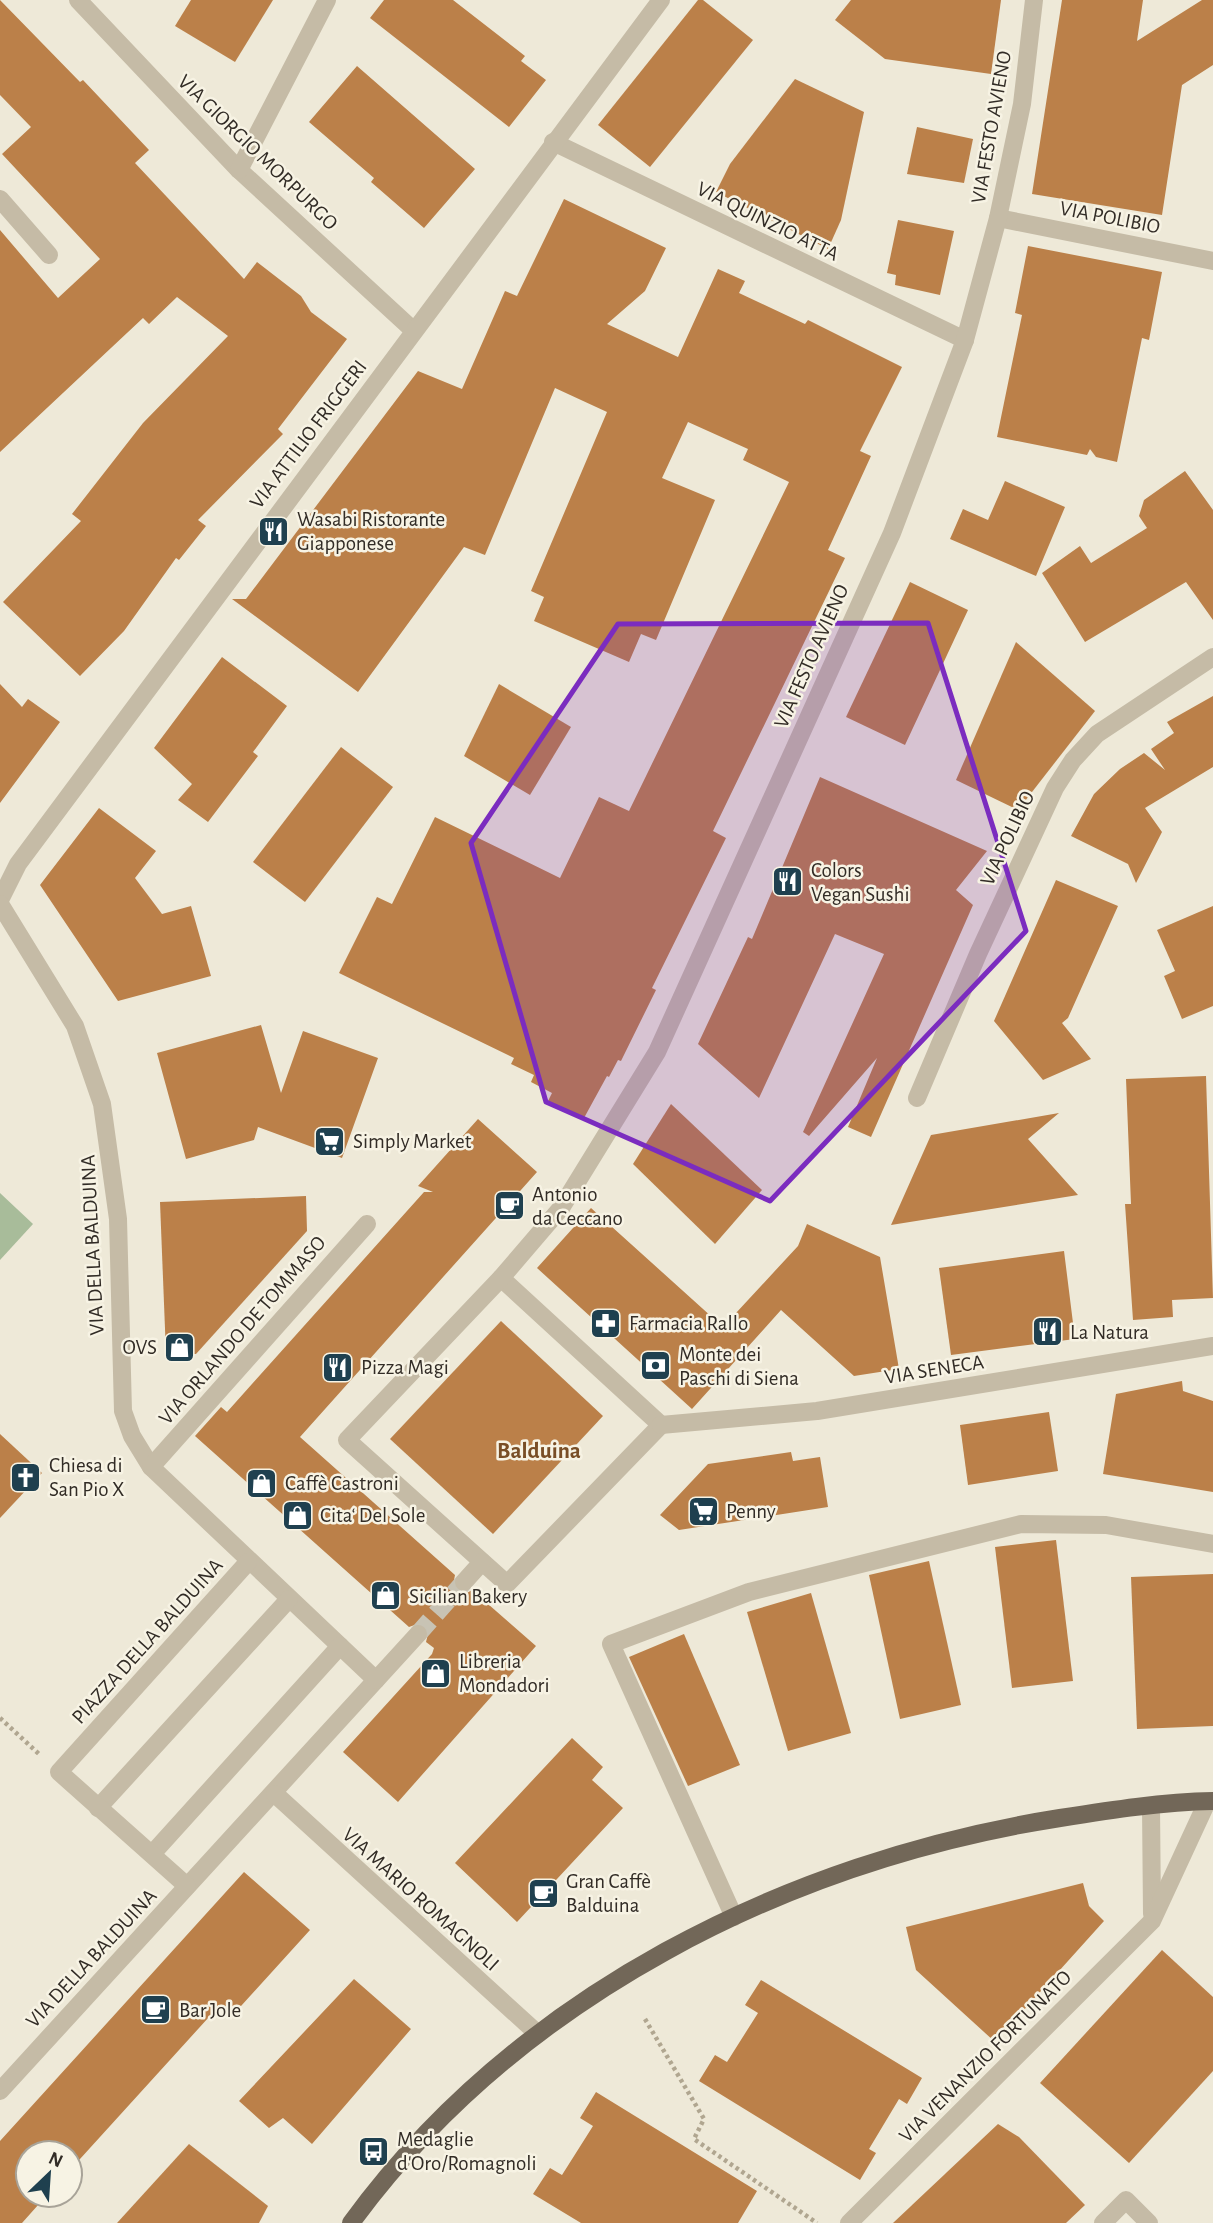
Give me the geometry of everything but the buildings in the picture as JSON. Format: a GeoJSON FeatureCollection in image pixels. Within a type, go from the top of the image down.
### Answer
{"type":"FeatureCollection","features":[{"type":"Feature","properties":{"kind":"main road"},"geometry":{"type":"LineString","coordinates":[[351,2223],[388,2174],[444,2115],[538,2034],[618,1979],[682,1942],[734,1917],[855,1868],[944,1841],[1035,1822],[1151,1805],[1210,1802]]}},
{"type":"Feature","properties":{"kind":"street","name":"VIA GIORGIO MORPURGO"},"geometry":{"type":"LineString","coordinates":[[78,0],[239,170],[413,330]]}},
{"type":"Feature","properties":{"kind":"street"},"geometry":{"type":"LineString","coordinates":[[239,170],[327,0]]}},
{"type":"Feature","properties":{"kind":"street","name":"VIA ATTILIO FRIGGERI"},"geometry":{"type":"LineString","coordinates":[[0,902],[18,864],[552,142],[661,0]]}},
{"type":"Feature","properties":{"kind":"street","name":"VIA FESTO AVIENO"},"geometry":{"type":"LineString","coordinates":[[482,1562],[347,1440],[500,1278],[561,1208],[657,1052],[892,533],[965,340],[998,218],[1022,104],[1034,0]]}},
{"type":"Feature","properties":{"kind":"street","name":"VIA QUINZIO ATTA"},"geometry":{"type":"LineString","coordinates":[[552,142],[965,340]]}},
{"type":"Feature","properties":{"kind":"street"},"geometry":{"type":"LineString","coordinates":[[0,199],[49,256]]}},
{"type":"Feature","properties":{"kind":"street","name":"VIA POLIBIO"},"geometry":{"type":"LineString","coordinates":[[998,218],[1213,261]]}},
{"type":"Feature","properties":{"kind":"street","name":"VIA POLIBIO"},"geometry":{"type":"LineString","coordinates":[[916,1098],[1055,788],[1073,760],[1097,734],[1213,657]]}},
{"type":"Feature","properties":{"kind":"street","name":"VIA DELLA BALDUINA"},"geometry":{"type":"LineString","coordinates":[[0,902],[75,1026],[99,1092],[108,1134],[118,1219],[123,1412],[132,1436],[151,1468],[248,1562]]}},
{"type":"Feature","properties":{"kind":"street","name":"VIA ORLANDO DE TOMMASO"},"geometry":{"type":"LineString","coordinates":[[151,1468],[367,1224]]}},
{"type":"Feature","properties":{"kind":"street"},"geometry":{"type":"LineString","coordinates":[[464,1582],[482,1562],[507,1584],[661,1425],[500,1278]]}},
{"type":"Feature","properties":{"kind":"street","name":"VIA SENECA"},"geometry":{"type":"LineString","coordinates":[[661,1425],[688,1425],[817,1411],[1213,1346]]}},
{"type":"Feature","properties":{"kind":"street"},"geometry":{"type":"LineString","coordinates":[[734,1917],[611,1644],[749,1591],[1021,1524],[1106,1525],[1213,1544]]}},
{"type":"Feature","properties":{"kind":"street","name":"PIAZZA DELLA BALDUINA"},"geometry":{"type":"LineString","coordinates":[[59,1772],[248,1562],[376,1680]]}},
{"type":"Feature","properties":{"kind":"street"},"geometry":{"type":"LineString","coordinates":[[98,1808],[289,1599]]}},
{"type":"Feature","properties":{"kind":"street"},"geometry":{"type":"LineString","coordinates":[[59,1772],[187,1886],[275,1794],[418,1634]]}},
{"type":"Feature","properties":{"kind":"street"},"geometry":{"type":"LineString","coordinates":[[152,1854],[340,1646]]}},
{"type":"Feature","properties":{"kind":"street","name":"VIA MARIO ROMAGNOLI"},"geometry":{"type":"LineString","coordinates":[[275,1794],[538,2034]]}},
{"type":"Feature","properties":{"kind":"street","name":"VIA VENANZIO FORTUNATO"},"geometry":{"type":"LineString","coordinates":[[849,2223],[1152,1921],[1210,1802]]}},
{"type":"Feature","properties":{"kind":"street"},"geometry":{"type":"LineString","coordinates":[[1151,1805],[1152,1921]]}},
{"type":"Feature","properties":{"kind":"street","name":"VIA DELLA BALDUINA"},"geometry":{"type":"LineString","coordinates":[[0,2091],[187,1886]]}},
{"type":"Feature","properties":{"kind":"street"},"geometry":{"type":"LineString","coordinates":[[1103,2223],[1126,2200],[1149,2223]]}},
{"type":"Feature","properties":{"kind":"path"},"geometry":{"type":"LineString","coordinates":[[0,1718],[59,1772]]}},
{"type":"Feature","properties":{"kind":"path"},"geometry":{"type":"LineString","coordinates":[[645,2019],[704,2119],[694,2140],[741,2169],[817,2223]]}},
{"type":"Feature","properties":{"kind":"highlighted area"},"geometry":{"type":"Polygon","coordinates":[[[928,623],[1026,931],[770,1201],[546,1102],[471,843],[618,624],[928,623]]]}},
{"type":"Feature","properties":{"kind":"green space"},"geometry":{"type":"Polygon","coordinates":[[[0,1193],[33,1224],[0,1260],[0,1193]]]}},
{"type":"Feature","properties":{"kind":"tunnel"},"geometry":{"type":"LineString","coordinates":[[418,1634],[464,1582]]}},
{"type":"Feature","properties":{"kind":"place","name":"Wasabi Ristorante Giapponese"},"geometry":{"type":"Point","coordinates":[274,531]}},
{"type":"Feature","properties":{"kind":"place","name":"Colors Vegan Sushi"},"geometry":{"type":"Point","coordinates":[788,882]}},
{"type":"Feature","properties":{"kind":"place","name":"Simply Market"},"geometry":{"type":"Point","coordinates":[330,1141]}},
{"type":"Feature","properties":{"kind":"place","name":"Antonio da Ceccano"},"geometry":{"type":"Point","coordinates":[509,1206]}},
{"type":"Feature","properties":{"kind":"place","name":"Farmacia Rallo"},"geometry":{"type":"Point","coordinates":[606,1323]}},
{"type":"Feature","properties":{"kind":"place","name":"La Natura"},"geometry":{"type":"Point","coordinates":[1047,1332]}},
{"type":"Feature","properties":{"kind":"place","name":"OVS"},"geometry":{"type":"Point","coordinates":[180,1347]}},
{"type":"Feature","properties":{"kind":"place","name":"Monte dei Paschi di Siena"},"geometry":{"type":"Point","coordinates":[656,1366]}},
{"type":"Feature","properties":{"kind":"place","name":"Pizza Magi"},"geometry":{"type":"Point","coordinates":[338,1367]}},
{"type":"Feature","properties":{"kind":"place","name":"Chiesa di San Pio X"},"geometry":{"type":"Point","coordinates":[26,1477]}},
{"type":"Feature","properties":{"kind":"place","name":"Caffè Castroni"},"geometry":{"type":"Point","coordinates":[262,1483]}},
{"type":"Feature","properties":{"kind":"place","name":"Penny"},"geometry":{"type":"Point","coordinates":[703,1511]}},
{"type":"Feature","properties":{"kind":"place","name":"Cita‘ Del Sole"},"geometry":{"type":"Point","coordinates":[297,1515]}},
{"type":"Feature","properties":{"kind":"place","name":"Sicilian Bakery"},"geometry":{"type":"Point","coordinates":[386,1596]}},
{"type":"Feature","properties":{"kind":"place","name":"Libreria Mondadori"},"geometry":{"type":"Point","coordinates":[436,1673]}},
{"type":"Feature","properties":{"kind":"place","name":"Gran Caffè Balduina"},"geometry":{"type":"Point","coordinates":[543,1893]}},
{"type":"Feature","properties":{"kind":"place","name":"Bar Jole"},"geometry":{"type":"Point","coordinates":[156,2010]}},
{"type":"Feature","properties":{"kind":"place","name":"Medaglie d'Oro/Romagnoli"},"geometry":{"type":"Point","coordinates":[374,2151]}},
{"type":"Feature","properties":{"kind":"district","name":"Balduina"},"geometry":{"type":"Point","coordinates":[539,1450]}}]}
